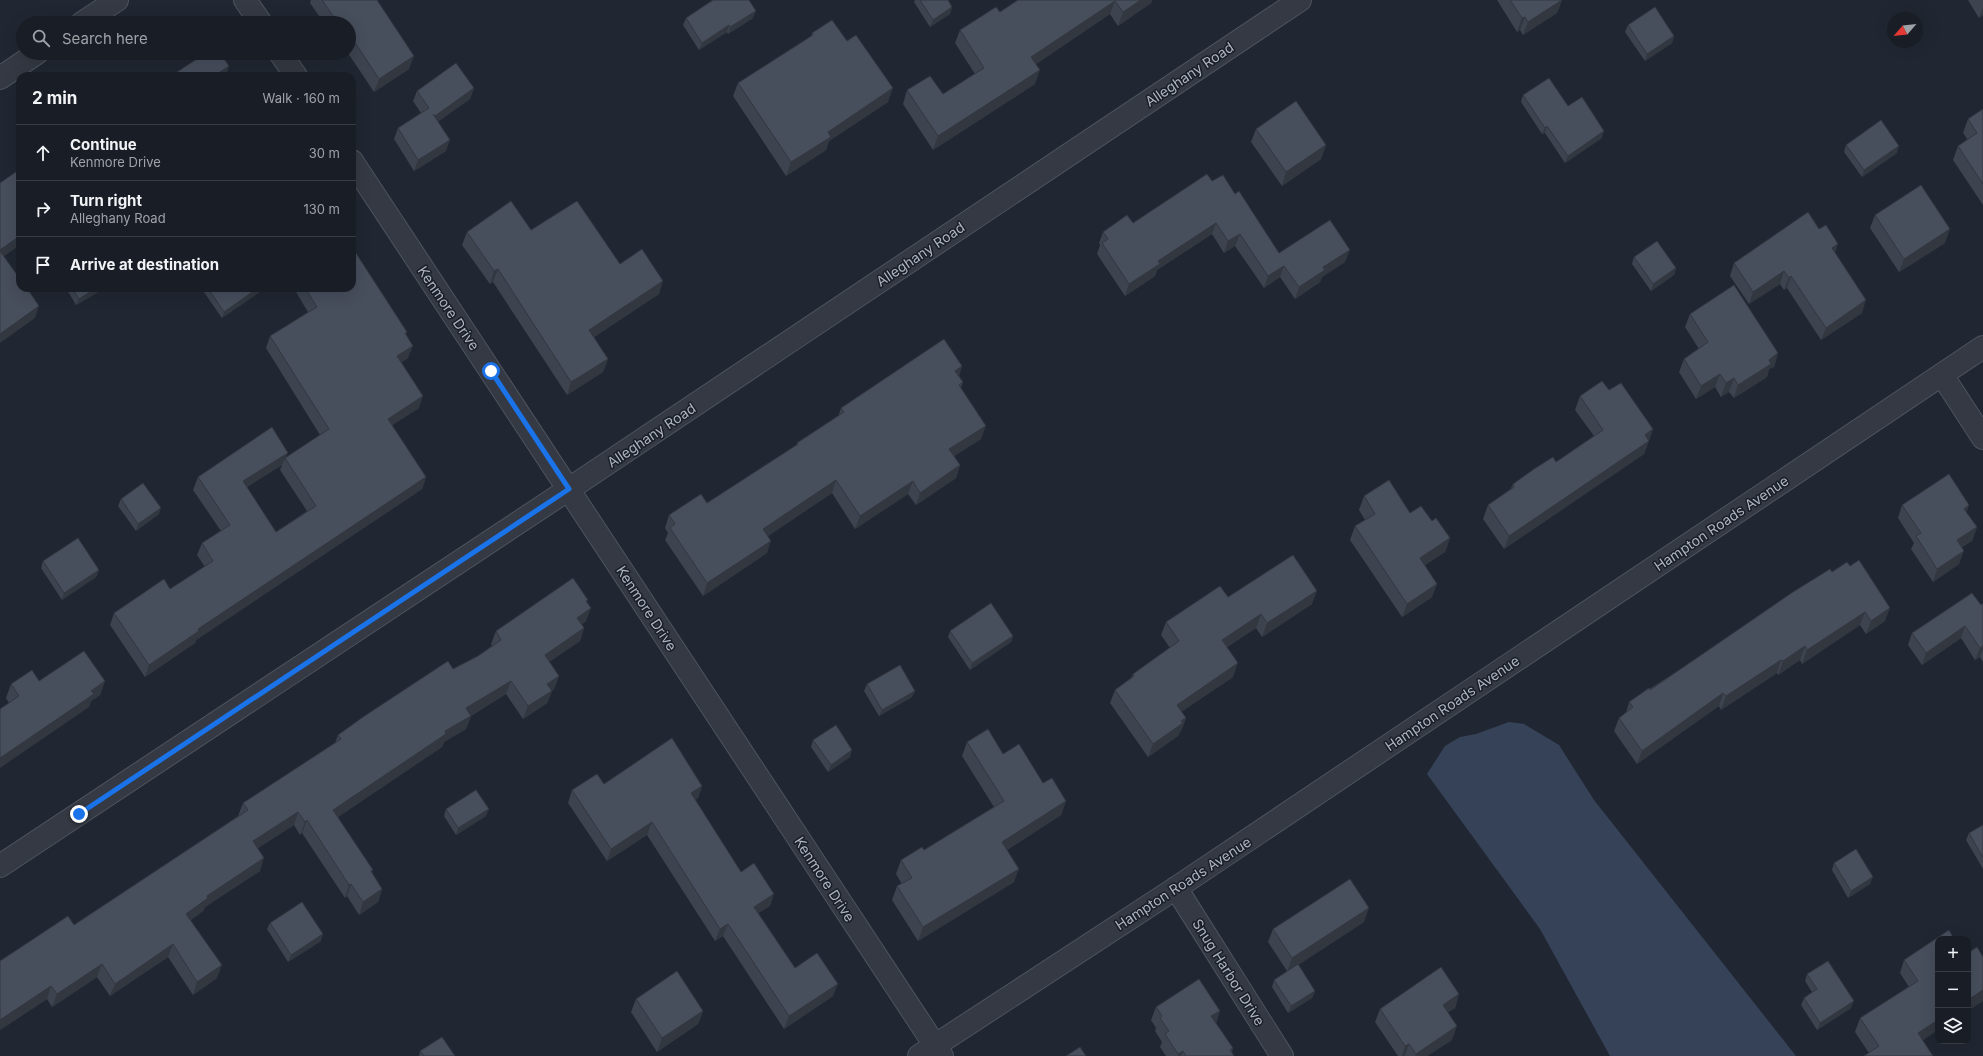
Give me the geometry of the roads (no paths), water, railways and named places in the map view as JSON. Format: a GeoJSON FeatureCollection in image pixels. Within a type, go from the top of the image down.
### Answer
{"type":"FeatureCollection","features":[{"type":"Feature","properties":{"kind":"street"},"geometry":{"type":"LineString","coordinates":[[93,16],[117,0]]}},
{"type":"Feature","properties":{"kind":"street"},"geometry":{"type":"LineString","coordinates":[[245,0],[256,16]]}},
{"type":"Feature","properties":{"kind":"street","name":"Alleghany Road"},"geometry":{"type":"LineString","coordinates":[[0,866],[569,489],[1300,0]]}},
{"type":"Feature","properties":{"kind":"street"},"geometry":{"type":"LineString","coordinates":[[0,78],[27,60]]}},
{"type":"Feature","properties":{"kind":"street"},"geometry":{"type":"LineString","coordinates":[[285,60],[293,72]]}},
{"type":"Feature","properties":{"kind":"street","name":"Kenmore Drive"},"geometry":{"type":"LineString","coordinates":[[356,167],[569,489],[932,1052]]}},
{"type":"Feature","properties":{"kind":"street","name":"Hampton Roads Avenue"},"geometry":{"type":"LineString","coordinates":[[932,1052],[1983,347]]}},
{"type":"Feature","properties":{"kind":"street"},"geometry":{"type":"LineString","coordinates":[[1942,375],[1983,438]]}},
{"type":"Feature","properties":{"kind":"street","name":"Snug Harbor Drive"},"geometry":{"type":"LineString","coordinates":[[1176,888],[1282,1056]]}},
{"type":"Feature","properties":{"kind":"water"},"geometry":{"type":"Polygon","coordinates":[[[1509,722],[1524,724],[1559,745],[1594,800],[1796,1056],[1610,1056],[1540,929],[1427,774],[1445,746],[1460,737],[1476,734],[1509,722]]]}}]}
